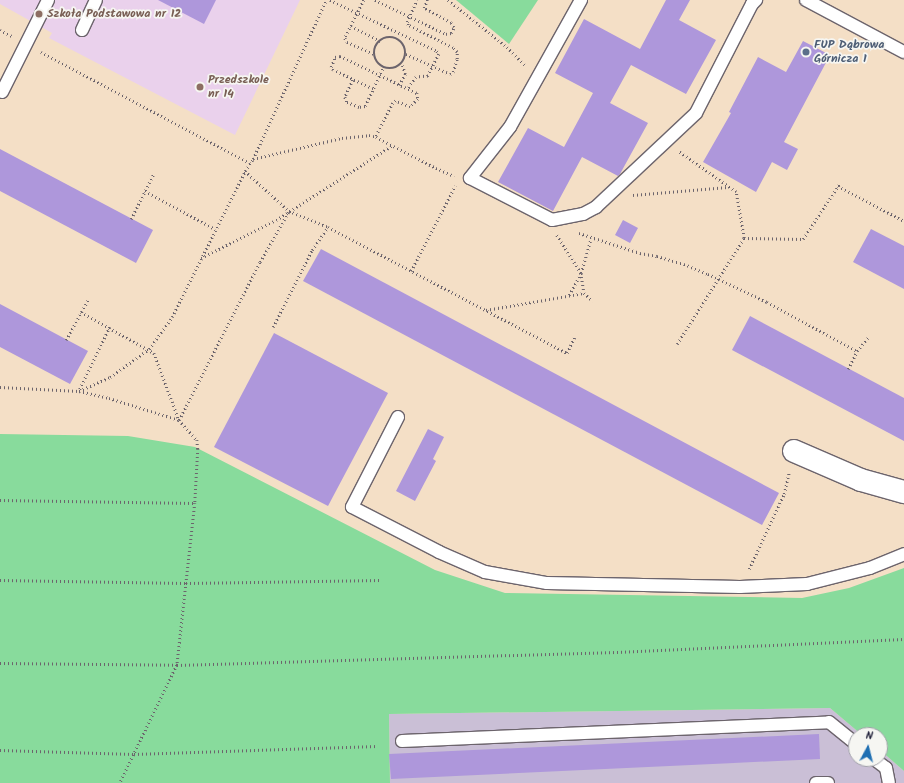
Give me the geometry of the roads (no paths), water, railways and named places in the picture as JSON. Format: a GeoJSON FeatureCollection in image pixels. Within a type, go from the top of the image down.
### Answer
{"type":"FeatureCollection","features":[{"type":"Feature","properties":{"kind":"street"},"geometry":{"type":"LineString","coordinates":[[794,451],[861,480],[904,492]]}},
{"type":"Feature","properties":{"kind":"lane"},"geometry":{"type":"LineString","coordinates":[[2,92],[48,0]]}},
{"type":"Feature","properties":{"kind":"lane"},"geometry":{"type":"LineString","coordinates":[[82,30],[96,0]]}},
{"type":"Feature","properties":{"kind":"lane"},"geometry":{"type":"LineString","coordinates":[[581,0],[510,127],[465,178],[552,220],[583,214],[596,207],[664,141],[696,113],[752,4],[756,0]]}},
{"type":"Feature","properties":{"kind":"lane"},"geometry":{"type":"LineString","coordinates":[[806,0],[904,52]]}},
{"type":"Feature","properties":{"kind":"lane"},"geometry":{"type":"LineString","coordinates":[[398,417],[352,507],[440,552],[485,572],[547,583],[740,587],[807,584],[870,568],[904,554]]}},
{"type":"Feature","properties":{"kind":"lane"},"geometry":{"type":"LineString","coordinates":[[402,741],[829,722],[848,737]]}},
{"type":"Feature","properties":{"kind":"lane"},"geometry":{"type":"LineString","coordinates":[[885,767],[889,783]]}},
{"type":"Feature","properties":{"kind":"lane"},"geometry":{"type":"LineString","coordinates":[[816,783],[828,783]]}},
{"type":"Feature","properties":{"kind":"place","name":"Szkoła Podstawowa nr 12"},"geometry":{"type":"Point","coordinates":[39,14]}},
{"type":"Feature","properties":{"kind":"place","name":"FUP Dąbrowa Górnicza 1"},"geometry":{"type":"Point","coordinates":[806,52]}},
{"type":"Feature","properties":{"kind":"place","name":"Przedszkole nr 14"},"geometry":{"type":"Point","coordinates":[200,87]}}]}
